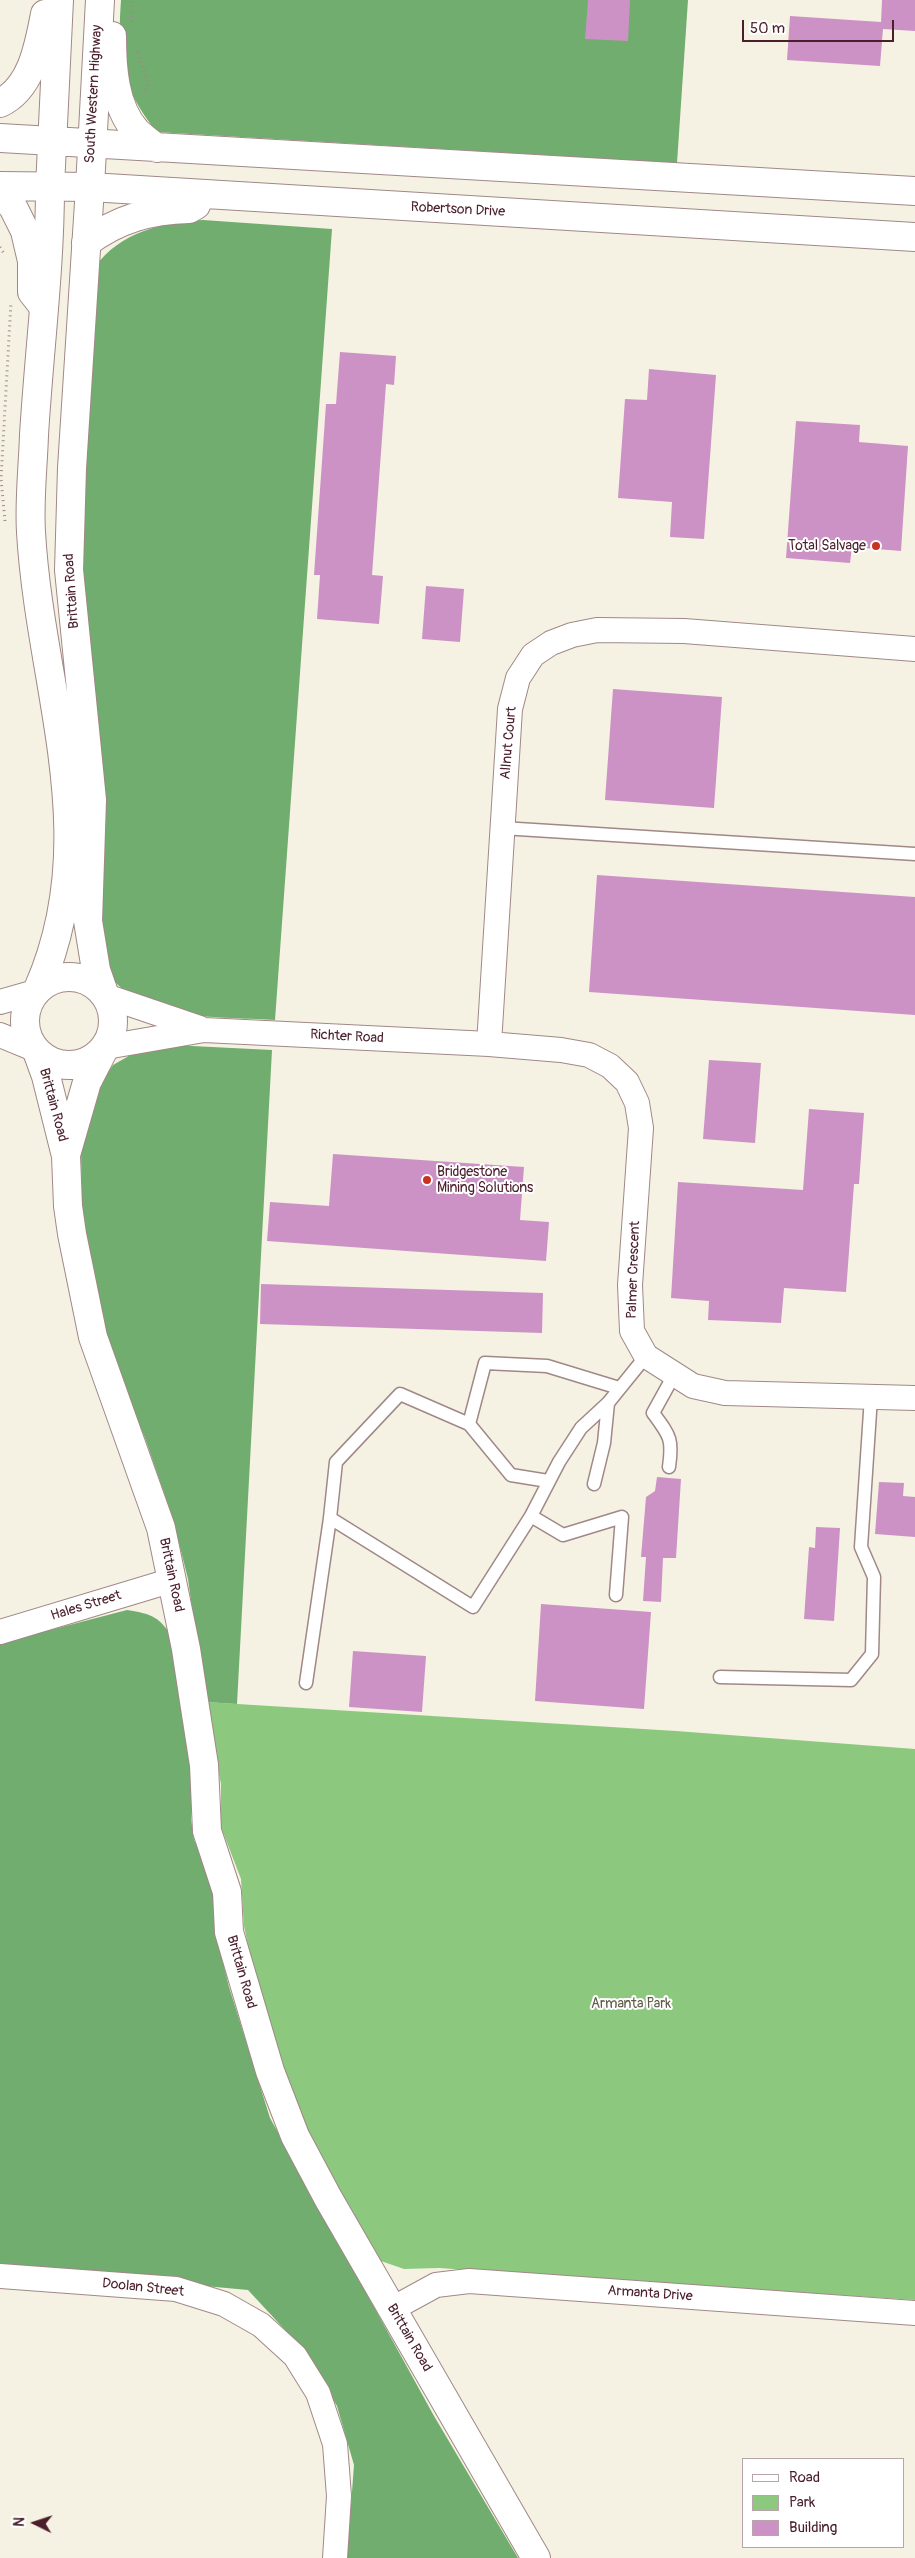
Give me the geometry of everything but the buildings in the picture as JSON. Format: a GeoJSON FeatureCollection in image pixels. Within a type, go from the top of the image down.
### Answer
{"type":"FeatureCollection","features":[{"type":"Feature","properties":{"kind":"main road"},"geometry":{"type":"LineString","coordinates":[[0,103],[26,79],[39,47],[47,0]]}},
{"type":"Feature","properties":{"kind":"main road"},"geometry":{"type":"LineString","coordinates":[[37,990],[50,981],[65,976],[93,983],[105,995],[112,1008],[114,1021],[112,1035],[105,1048],[93,1059],[72,1065],[50,1062],[36,1051],[25,1026],[25,1014],[57,940],[61,921],[70,822],[65,758],[48,664],[30,532],[53,142],[59,0]]}},
{"type":"Feature","properties":{"kind":"main road","name":"South Western Highway"},"geometry":{"type":"LineString","coordinates":[[90,187],[90,144],[100,0]]}},
{"type":"Feature","properties":{"kind":"main road"},"geometry":{"type":"LineString","coordinates":[[111,0],[113,8],[112,60],[118,97],[135,130],[157,148]]}},
{"type":"Feature","properties":{"kind":"main road"},"geometry":{"type":"LineString","coordinates":[[0,138],[915,191]]}},
{"type":"Feature","properties":{"kind":"main road","name":"Robertson Drive"},"geometry":{"type":"LineString","coordinates":[[0,186],[90,187],[915,237]]}},
{"type":"Feature","properties":{"kind":"main road","name":"Brittain Road"},"geometry":{"type":"LineString","coordinates":[[90,187],[72,468],[69,570],[92,800],[88,921],[96,970],[105,995]]}},
{"type":"Feature","properties":{"kind":"main road"},"geometry":{"type":"LineString","coordinates":[[0,192],[21,219],[32,260],[32,292],[43,306]]}},
{"type":"Feature","properties":{"kind":"main road"},"geometry":{"type":"LineString","coordinates":[[86,244],[100,232],[134,216],[169,210],[189,209],[212,195]]}},
{"type":"Feature","properties":{"kind":"main road","name":"Brittain Road"},"geometry":{"type":"LineString","coordinates":[[66,1156],[87,1082],[105,1048]]}},
{"type":"Feature","properties":{"kind":"main road","name":"Brittain Road"},"geometry":{"type":"LineString","coordinates":[[36,1051],[46,1076],[66,1156],[68,1206],[73,1242],[93,1337],[161,1528],[173,1580],[204,1765],[208,1831],[227,1892],[229,1932],[270,2071],[295,2136],[392,2309],[536,2558]]}},
{"type":"Feature","properties":{"kind":"street","name":"Allnut Court"},"geometry":{"type":"LineString","coordinates":[[489,1044],[510,709],[518,678],[533,655],[551,643],[572,635],[607,630],[684,631],[915,649]]}},
{"type":"Feature","properties":{"kind":"street"},"geometry":{"type":"LineString","coordinates":[[0,1002],[37,990]]}},
{"type":"Feature","properties":{"kind":"street","name":"Richter Road"},"geometry":{"type":"LineString","coordinates":[[105,995],[204,1030]]}},
{"type":"Feature","properties":{"kind":"street","name":"Richter Road"},"geometry":{"type":"LineString","coordinates":[[105,1048],[204,1030],[489,1044]]}},
{"type":"Feature","properties":{"kind":"street"},"geometry":{"type":"LineString","coordinates":[[0,1035],[36,1051]]}},
{"type":"Feature","properties":{"kind":"street","name":"Palmer Crescent"},"geometry":{"type":"LineString","coordinates":[[489,1044],[589,1055],[610,1066],[627,1082],[637,1103],[641,1128],[630,1285],[632,1330],[646,1356],[693,1386],[725,1393],[915,1398]]}},
{"type":"Feature","properties":{"kind":"street","name":"Hales Street"},"geometry":{"type":"LineString","coordinates":[[0,1632],[173,1580]]}},
{"type":"Feature","properties":{"kind":"street","name":"Doolan Street"},"geometry":{"type":"LineString","coordinates":[[0,2276],[176,2290],[224,2304],[261,2326],[295,2356],[318,2393],[335,2444],[339,2496],[334,2558]]}},
{"type":"Feature","properties":{"kind":"street","name":"Armanta Drive"},"geometry":{"type":"LineString","coordinates":[[392,2309],[436,2285],[468,2280],[915,2313]]}},
{"type":"Feature","properties":{"kind":"lane"},"geometry":{"type":"LineString","coordinates":[[502,828],[915,854]]}},
{"type":"Feature","properties":{"kind":"lane"},"geometry":{"type":"LineString","coordinates":[[330,1518],[473,1606],[531,1516],[548,1482],[581,1428],[608,1403],[646,1356]]}},
{"type":"Feature","properties":{"kind":"lane"},"geometry":{"type":"LineString","coordinates":[[469,1424],[485,1363],[547,1366],[619,1388]]}},
{"type":"Feature","properties":{"kind":"lane"},"geometry":{"type":"LineString","coordinates":[[670,1467],[672,1446],[668,1433],[653,1413],[674,1375]]}},
{"type":"Feature","properties":{"kind":"lane"},"geometry":{"type":"LineString","coordinates":[[306,1684],[330,1518],[336,1462],[400,1394],[469,1424],[511,1475],[548,1482]]}},
{"type":"Feature","properties":{"kind":"lane"},"geometry":{"type":"LineString","coordinates":[[720,1677],[851,1680],[872,1654],[874,1577],[861,1547],[871,1397]]}},
{"type":"Feature","properties":{"kind":"lane"},"geometry":{"type":"LineString","coordinates":[[594,1484],[604,1443],[608,1403]]}},
{"type":"Feature","properties":{"kind":"lane"},"geometry":{"type":"LineString","coordinates":[[531,1516],[563,1534],[622,1517],[616,1595]]}},
{"type":"Feature","properties":{"kind":"green space"},"geometry":{"type":"Polygon","coordinates":[[[121,0],[688,0],[677,163],[157,132],[136,101],[124,70],[120,38],[121,0]]]}},
{"type":"Feature","properties":{"kind":"green space"},"geometry":{"type":"Polygon","coordinates":[[[203,220],[332,229],[275,1020],[193,1015],[152,1005],[134,997],[118,985],[102,955],[76,576],[95,267],[117,245],[143,231],[173,223],[203,220]]]}},
{"type":"Feature","properties":{"kind":"green space"},"geometry":{"type":"Polygon","coordinates":[[[172,1045],[272,1050],[237,1704],[205,1702],[188,1579],[173,1519],[145,1438],[116,1370],[96,1297],[82,1215],[81,1149],[98,1087],[113,1065],[134,1053],[172,1045]]]}},
{"type":"Feature","properties":{"kind":"green space"},"geometry":{"type":"Polygon","coordinates":[[[127,1610],[150,1615],[160,1621],[174,1640],[194,1768],[191,1819],[194,1840],[207,1869],[215,1896],[214,1925],[229,1987],[270,2118],[434,2416],[518,2558],[347,2558],[354,2465],[337,2406],[300,2346],[248,2290],[0,2267],[0,1643],[127,1610]]]}},
{"type":"Feature","properties":{"kind":"green space","name":"Armanta Park"},"geometry":{"type":"Polygon","coordinates":[[[205,1702],[676,1731],[915,1749],[915,2300],[439,2268],[404,2269],[378,2260],[307,2138],[284,2078],[251,1960],[244,1926],[241,1879],[221,1827],[221,1784],[205,1702]]]}},
{"type":"Feature","properties":{"kind":"place","name":"Total Salvage"},"geometry":{"type":"Point","coordinates":[876,546]}},
{"type":"Feature","properties":{"kind":"place","name":"Bridgestone Mining Solutions"},"geometry":{"type":"Point","coordinates":[427,1180]}}]}
